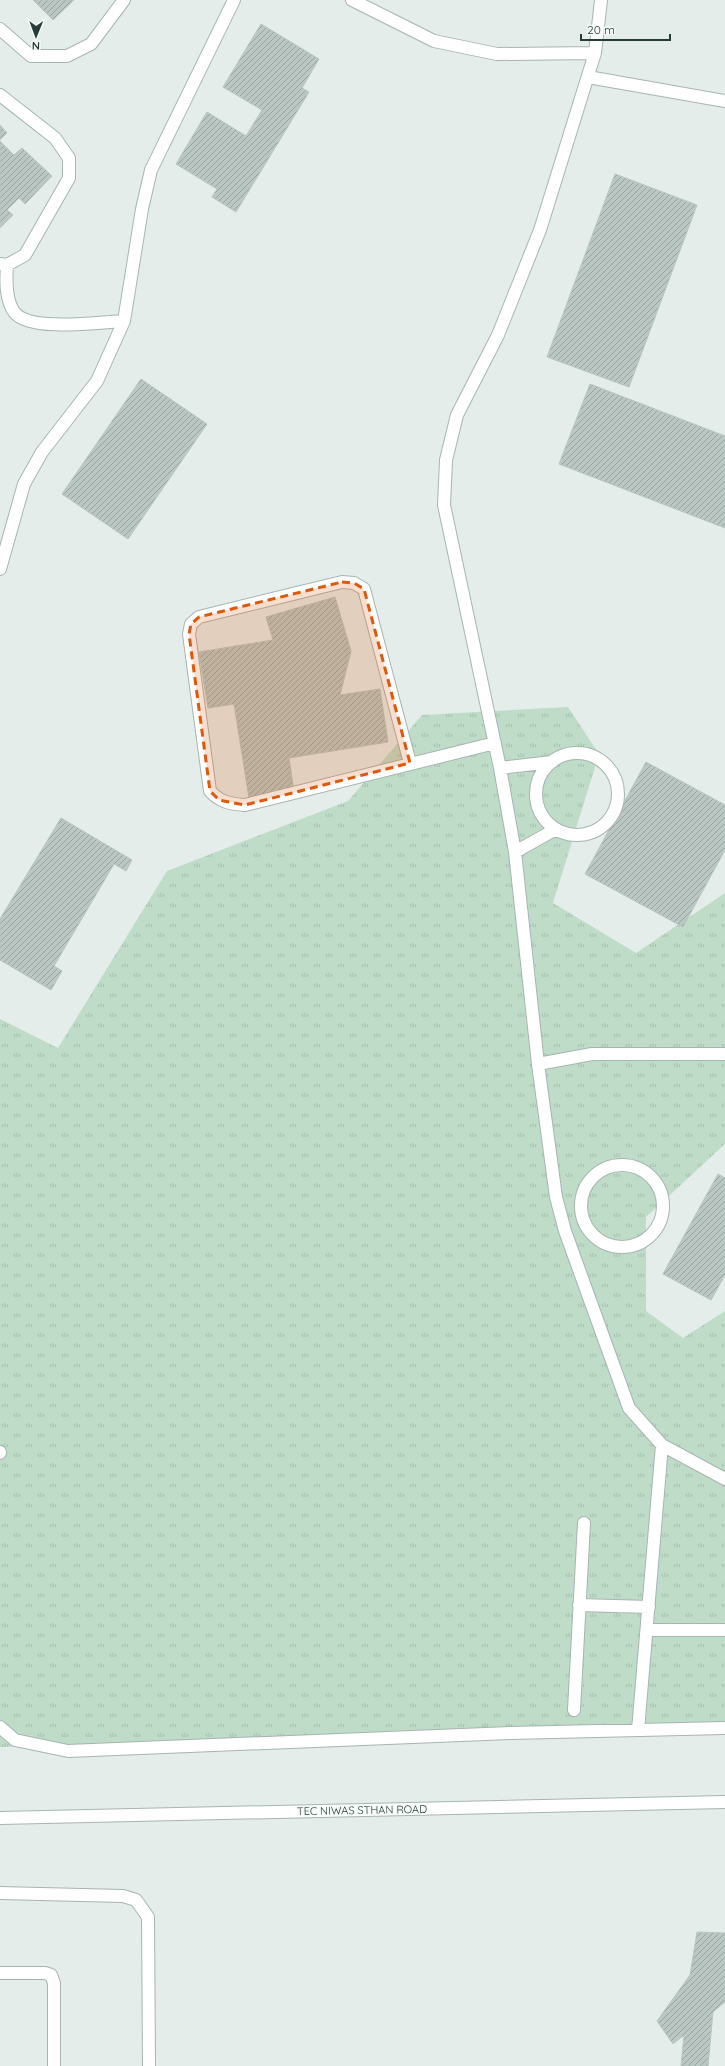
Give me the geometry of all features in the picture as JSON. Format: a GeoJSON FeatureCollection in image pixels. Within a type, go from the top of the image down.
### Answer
{"type":"FeatureCollection","features":[{"type":"Feature","properties":{"kind":"street"},"geometry":{"type":"LineString","coordinates":[[0,29],[31,56],[67,56],[91,44],[124,0]]}},
{"type":"Feature","properties":{"kind":"street"},"geometry":{"type":"LineString","coordinates":[[0,569],[24,484],[42,452],[96,380],[124,321],[142,209],[150,170],[234,0]]}},
{"type":"Feature","properties":{"kind":"street"},"geometry":{"type":"LineString","coordinates":[[352,0],[434,41],[497,54],[595,53]]}},
{"type":"Feature","properties":{"kind":"street"},"geometry":{"type":"LineString","coordinates":[[601,0],[595,53],[540,230],[498,335],[457,414],[446,460],[444,505],[500,768],[514,852],[538,1064],[556,1197],[565,1231],[630,1408],[662,1445],[725,1479]]}},
{"type":"Feature","properties":{"kind":"street"},"geometry":{"type":"LineString","coordinates":[[588,77],[725,101]]}},
{"type":"Feature","properties":{"kind":"street"},"geometry":{"type":"LineString","coordinates":[[0,96],[55,138],[69,158],[70,178],[25,255],[3,264],[5,289],[15,313],[26,319],[49,325],[124,321]]}},
{"type":"Feature","properties":{"kind":"street"},"geometry":{"type":"LineString","coordinates":[[410,763],[364,589],[354,583],[342,582],[199,617],[191,624],[188,634],[210,791],[219,800],[245,805],[495,743]]}},
{"type":"Feature","properties":{"kind":"street"},"geometry":{"type":"LineString","coordinates":[[579,754],[593,757],[605,764],[614,775],[618,789],[618,803],[612,816],[604,826],[592,832],[580,835],[568,834],[556,829],[546,821],[539,810],[536,798],[537,786],[543,772],[552,762],[565,755],[579,754]]}},
{"type":"Feature","properties":{"kind":"street"},"geometry":{"type":"LineString","coordinates":[[500,768],[552,762]]}},
{"type":"Feature","properties":{"kind":"street"},"geometry":{"type":"LineString","coordinates":[[514,852],[556,829]]}},
{"type":"Feature","properties":{"kind":"street"},"geometry":{"type":"LineString","coordinates":[[538,1064],[592,1054],[725,1054]]}},
{"type":"Feature","properties":{"kind":"street"},"geometry":{"type":"LineString","coordinates":[[624,1165],[638,1168],[650,1176],[659,1187],[663,1201],[662,1215],[657,1228],[649,1237],[638,1244],[626,1247],[613,1246],[601,1241],[592,1233],[585,1222],[582,1210],[582,1197],[588,1184],[597,1174],[610,1167],[624,1165]]}},
{"type":"Feature","properties":{"kind":"street"},"geometry":{"type":"LineString","coordinates":[[565,1231],[585,1222]]}},
{"type":"Feature","properties":{"kind":"street"},"geometry":{"type":"LineString","coordinates":[[638,1730],[662,1445]]}},
{"type":"Feature","properties":{"kind":"street"},"geometry":{"type":"LineString","coordinates":[[574,1710],[584,1523]]}},
{"type":"Feature","properties":{"kind":"street"},"geometry":{"type":"LineString","coordinates":[[580,1605],[649,1607]]}},
{"type":"Feature","properties":{"kind":"street"},"geometry":{"type":"LineString","coordinates":[[647,1630],[725,1630]]}},
{"type":"Feature","properties":{"kind":"street"},"geometry":{"type":"LineString","coordinates":[[0,1727],[15,1740],[68,1751],[511,1733],[725,1728]]}},
{"type":"Feature","properties":{"kind":"street","name":"TEC NIWAS STHAN ROAD"},"geometry":{"type":"LineString","coordinates":[[0,1818],[725,1802]]}},
{"type":"Feature","properties":{"kind":"street"},"geometry":{"type":"LineString","coordinates":[[0,1893],[123,1896],[136,1900],[148,1917],[149,2066]]}},
{"type":"Feature","properties":{"kind":"street"},"geometry":{"type":"LineString","coordinates":[[0,1973],[45,1972],[51,1975],[54,1983],[54,2066]]}},
{"type":"Feature","properties":{"kind":"highlighted area"},"geometry":{"type":"Polygon","coordinates":[[[342,582],[354,583],[364,589],[410,763],[245,805],[219,800],[210,791],[189,634],[191,624],[199,617],[342,582]]]}},
{"type":"Feature","properties":{"kind":"green space"},"geometry":{"type":"Polygon","coordinates":[[[568,707],[599,754],[553,903],[636,953],[725,893],[725,1144],[646,1217],[646,1311],[683,1338],[725,1311],[725,1724],[0,1747],[0,1019],[58,1048],[167,871],[348,801],[422,715],[568,707]]]}},
{"type":"Feature","properties":{"kind":"building"},"geometry":{"type":"Polygon","coordinates":[[[33,0],[74,0],[53,20],[33,0]]]}},
{"type":"Feature","properties":{"kind":"building"},"geometry":{"type":"Polygon","coordinates":[[[261,24],[319,59],[302,88],[309,92],[236,212],[212,197],[217,189],[176,164],[207,112],[246,136],[262,110],[223,87],[261,24]]]}},
{"type":"Feature","properties":{"kind":"building"},"geometry":{"type":"Polygon","coordinates":[[[0,125],[7,133],[0,140],[0,125]]]}},
{"type":"Feature","properties":{"kind":"building"},"geometry":{"type":"Polygon","coordinates":[[[0,141],[14,155],[22,148],[52,176],[25,204],[19,198],[7,210],[13,215],[0,228],[0,141]]]}},
{"type":"Feature","properties":{"kind":"building"},"geometry":{"type":"Polygon","coordinates":[[[615,174],[697,205],[629,387],[547,357],[615,174]]]}},
{"type":"Feature","properties":{"kind":"building"},"geometry":{"type":"Polygon","coordinates":[[[141,379],[207,424],[128,539],[62,494],[141,379]]]}},
{"type":"Feature","properties":{"kind":"building"},"geometry":{"type":"Polygon","coordinates":[[[590,384],[725,436],[725,528],[559,464],[590,384]]]}},
{"type":"Feature","properties":{"kind":"building"},"geometry":{"type":"Polygon","coordinates":[[[335,597],[351,651],[340,695],[380,689],[388,742],[289,758],[294,791],[249,798],[234,704],[208,708],[199,652],[273,640],[266,617],[335,597]]]}},
{"type":"Feature","properties":{"kind":"building"},"geometry":{"type":"Polygon","coordinates":[[[646,762],[725,805],[725,850],[683,927],[585,874],[646,762]]]}},
{"type":"Feature","properties":{"kind":"building"},"geometry":{"type":"Polygon","coordinates":[[[61,818],[132,860],[126,871],[114,864],[54,966],[62,971],[51,990],[0,960],[0,919],[61,818]]]}},
{"type":"Feature","properties":{"kind":"building"},"geometry":{"type":"Polygon","coordinates":[[[718,1174],[725,1178],[725,1275],[711,1300],[663,1274],[718,1174]]]}},
{"type":"Feature","properties":{"kind":"building"},"geometry":{"type":"Polygon","coordinates":[[[697,1932],[725,1933],[725,2002],[713,2012],[708,2066],[681,2066],[684,2035],[673,2044],[657,2021],[690,1975],[697,1932]]]}}]}
